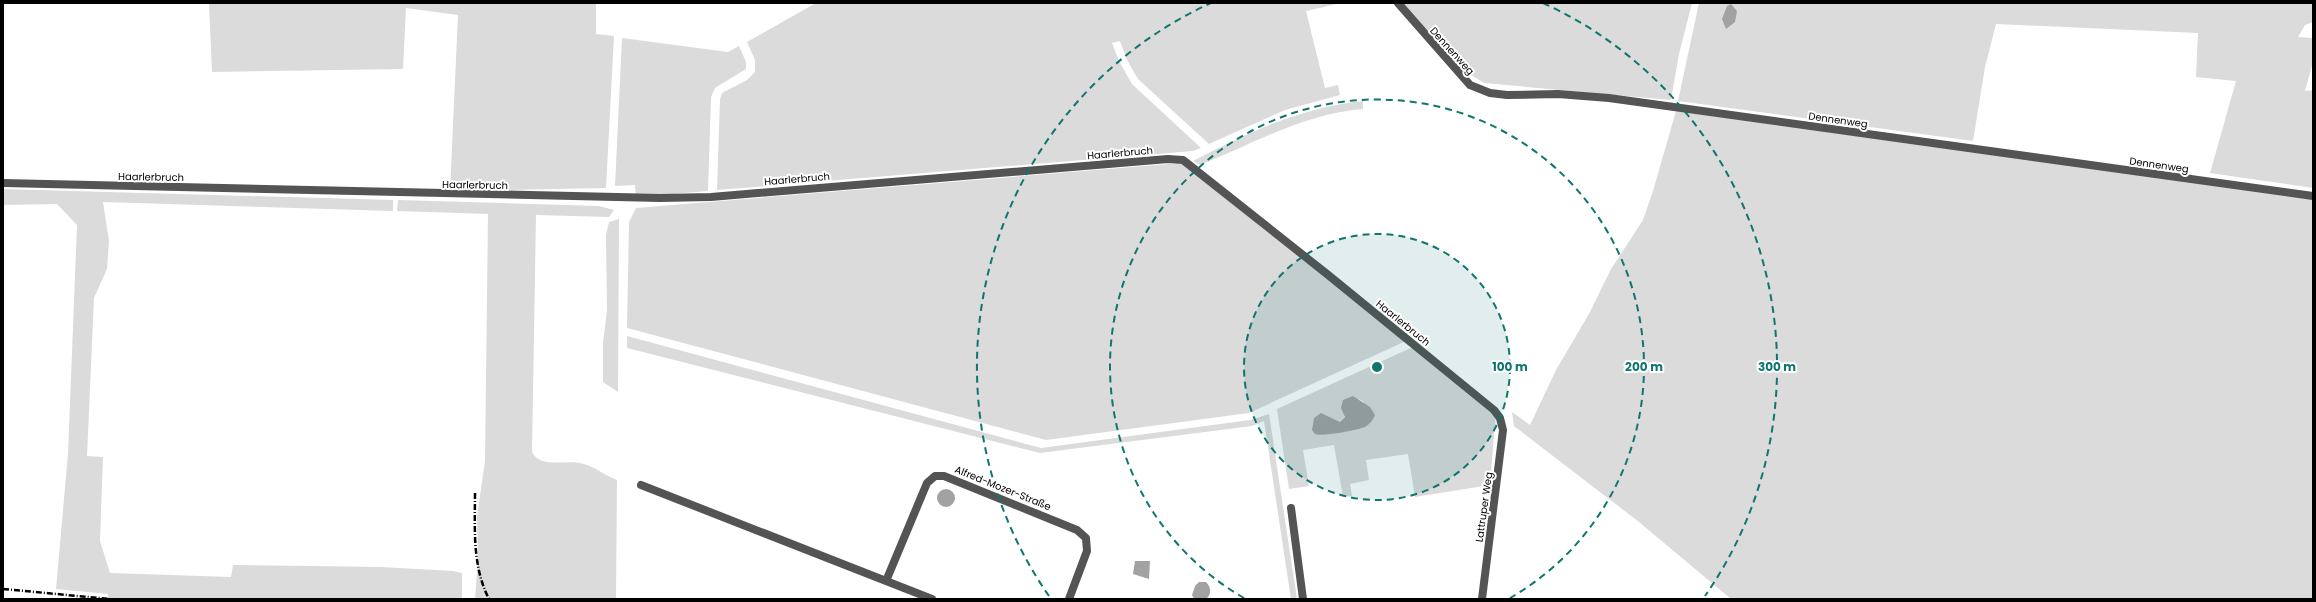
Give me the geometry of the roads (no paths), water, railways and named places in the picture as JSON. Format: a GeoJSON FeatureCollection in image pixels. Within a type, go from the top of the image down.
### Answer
{"type":"FeatureCollection","features":[{"type":"Feature","properties":{"kind":"street","name":"Dennenweg"},"geometry":{"type":"LineString","coordinates":[[1398,3],[1464,81],[1490,92],[1507,95],[1558,94],[1609,98],[2313,196]]}},
{"type":"Feature","properties":{"kind":"street","name":"Haarlerbruch"},"geometry":{"type":"LineString","coordinates":[[3,183],[660,198],[711,197],[1175,158],[1190,164],[1494,410],[1500,418]]}},
{"type":"Feature","properties":{"kind":"street","name":"Lattruper Weg"},"geometry":{"type":"LineString","coordinates":[[1482,599],[1503,430],[1500,418]]}},
{"type":"Feature","properties":{"kind":"street","name":"Alfred-Mozer-Straße"},"geometry":{"type":"LineString","coordinates":[[886,581],[926,483],[935,476],[944,476],[1070,527],[1086,538],[1087,552],[1069,599]]}},
{"type":"Feature","properties":{"kind":"street"},"geometry":{"type":"LineString","coordinates":[[641,485],[932,599]]}},
{"type":"Feature","properties":{"kind":"street"},"geometry":{"type":"LineString","coordinates":[[1291,508],[1304,599]]}},
{"type":"Feature","properties":{"kind":"railway"},"geometry":{"type":"LineString","coordinates":[[475,493],[475,534],[477,560],[480,574],[489,599]]}},
{"type":"Feature","properties":{"kind":"railway"},"geometry":{"type":"LineString","coordinates":[[3,589],[110,599]]}}]}
